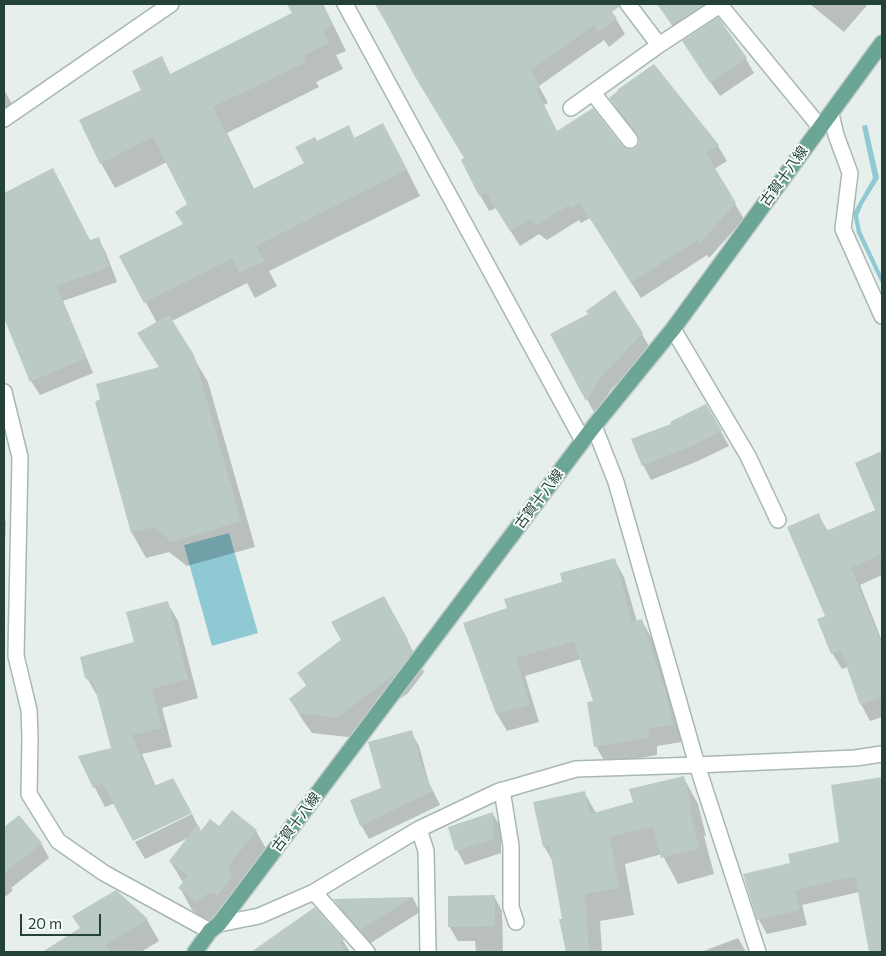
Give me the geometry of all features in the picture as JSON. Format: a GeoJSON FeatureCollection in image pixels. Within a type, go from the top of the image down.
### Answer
{"type":"FeatureCollection","features":[{"type":"Feature","properties":{"kind":"main road","name":"古賀十八線"},"geometry":{"type":"LineString","coordinates":[[195,952],[594,426],[673,329],[882,43]]}},
{"type":"Feature","properties":{"kind":"street"},"geometry":{"type":"LineString","coordinates":[[4,119],[171,4]]}},
{"type":"Feature","properties":{"kind":"street"},"geometry":{"type":"LineString","coordinates":[[345,4],[583,441]]}},
{"type":"Feature","properties":{"kind":"street"},"geometry":{"type":"LineString","coordinates":[[628,4],[659,45]]}},
{"type":"Feature","properties":{"kind":"street"},"geometry":{"type":"LineString","coordinates":[[571,108],[659,45],[720,5],[820,127]]}},
{"type":"Feature","properties":{"kind":"street"},"geometry":{"type":"LineString","coordinates":[[593,92],[630,140]]}},
{"type":"Feature","properties":{"kind":"street"},"geometry":{"type":"LineString","coordinates":[[831,114],[836,135],[850,173],[843,229],[882,316]]}},
{"type":"Feature","properties":{"kind":"street"},"geometry":{"type":"LineString","coordinates":[[673,329],[748,456],[778,520]]}},
{"type":"Feature","properties":{"kind":"street"},"geometry":{"type":"LineString","coordinates":[[4,392],[20,457],[11,563],[16,656],[29,710],[29,794],[58,841],[104,873],[214,928],[259,916],[314,892],[419,830],[502,790],[576,769],[697,766],[855,758],[882,754]]}},
{"type":"Feature","properties":{"kind":"street"},"geometry":{"type":"LineString","coordinates":[[594,426],[616,482],[697,766],[758,952]]}},
{"type":"Feature","properties":{"kind":"street"},"geometry":{"type":"LineString","coordinates":[[502,790],[511,846],[511,907],[516,922]]}},
{"type":"Feature","properties":{"kind":"street"},"geometry":{"type":"LineString","coordinates":[[419,830],[426,851],[428,952]]}},
{"type":"Feature","properties":{"kind":"street"},"geometry":{"type":"LineString","coordinates":[[314,892],[367,952]]}},
{"type":"Feature","properties":{"kind":"water"},"geometry":{"type":"Polygon","coordinates":[[[867,125],[879,178],[858,216],[861,231],[882,276],[882,285],[857,233],[853,213],[873,178],[862,126],[867,125]]]}},
{"type":"Feature","properties":{"kind":"water"},"geometry":{"type":"Polygon","coordinates":[[[229,533],[258,633],[212,646],[184,545],[229,533]]]}},
{"type":"Feature","properties":{"kind":"building"},"geometry":{"type":"Polygon","coordinates":[[[287,4],[322,4],[333,25],[323,30],[329,43],[303,56],[306,62],[213,107],[253,189],[304,163],[295,147],[315,137],[317,141],[349,125],[354,138],[383,123],[407,170],[256,246],[264,261],[239,273],[232,258],[144,303],[119,256],[183,224],[175,212],[187,204],[153,137],[100,164],[79,120],[141,90],[132,71],[162,56],[170,74],[292,13],[287,4]]]}},
{"type":"Feature","properties":{"kind":"building"},"geometry":{"type":"Polygon","coordinates":[[[376,4],[619,4],[619,7],[612,12],[617,18],[599,32],[594,25],[531,70],[540,87],[536,89],[557,131],[593,108],[623,146],[631,149],[635,148],[639,143],[638,135],[609,98],[617,90],[654,64],[719,145],[706,153],[736,203],[699,244],[697,240],[631,283],[580,203],[571,208],[569,205],[537,225],[530,219],[510,231],[486,193],[479,196],[461,160],[464,158],[414,75],[376,4]]]}},
{"type":"Feature","properties":{"kind":"building"},"geometry":{"type":"Polygon","coordinates":[[[657,4],[705,4],[672,25],[657,4]]]}},
{"type":"Feature","properties":{"kind":"building"},"geometry":{"type":"Polygon","coordinates":[[[718,17],[747,58],[710,83],[682,41],[718,17]]]}},
{"type":"Feature","properties":{"kind":"building"},"geometry":{"type":"Polygon","coordinates":[[[53,168],[90,240],[99,237],[109,267],[56,286],[86,358],[30,382],[4,318],[4,193],[53,168]]]}},
{"type":"Feature","properties":{"kind":"building"},"geometry":{"type":"Polygon","coordinates":[[[615,290],[643,333],[602,376],[586,401],[550,334],[588,314],[586,311],[615,290]]]}},
{"type":"Feature","properties":{"kind":"building"},"geometry":{"type":"Polygon","coordinates":[[[169,315],[194,355],[241,521],[172,542],[154,527],[131,533],[95,402],[100,399],[96,384],[159,367],[137,333],[169,315]]]}},
{"type":"Feature","properties":{"kind":"building"},"geometry":{"type":"Polygon","coordinates":[[[706,404],[722,431],[690,447],[642,466],[631,439],[671,424],[670,422],[706,404]]]}},
{"type":"Feature","properties":{"kind":"building"},"geometry":{"type":"Polygon","coordinates":[[[882,451],[882,554],[851,568],[882,645],[882,697],[860,705],[841,650],[831,654],[817,619],[825,616],[787,527],[819,513],[826,531],[875,510],[855,463],[882,451]]]}},
{"type":"Feature","properties":{"kind":"building"},"geometry":{"type":"Polygon","coordinates":[[[615,558],[632,622],[642,619],[665,688],[673,724],[648,729],[649,737],[594,747],[587,702],[593,701],[574,641],[516,658],[530,704],[496,714],[463,623],[507,608],[504,599],[562,582],[560,573],[615,558]]]}},
{"type":"Feature","properties":{"kind":"building"},"geometry":{"type":"Polygon","coordinates":[[[384,596],[408,640],[406,642],[413,651],[396,673],[337,718],[299,713],[289,699],[307,685],[297,673],[341,640],[331,622],[384,596]]]}},
{"type":"Feature","properties":{"kind":"building"},"geometry":{"type":"Polygon","coordinates":[[[168,601],[188,679],[152,689],[162,728],[132,735],[154,786],[173,778],[192,813],[133,841],[103,784],[93,788],[78,756],[111,748],[94,684],[85,678],[80,657],[134,642],[126,612],[168,601]]]}},
{"type":"Feature","properties":{"kind":"building"},"geometry":{"type":"Polygon","coordinates":[[[412,730],[422,767],[433,791],[360,826],[350,800],[381,788],[368,742],[412,730]]]}},
{"type":"Feature","properties":{"kind":"building"},"geometry":{"type":"Polygon","coordinates":[[[684,776],[699,848],[661,858],[653,826],[610,837],[619,888],[585,894],[589,952],[566,952],[559,919],[562,919],[549,845],[543,847],[533,802],[585,791],[590,814],[633,802],[629,789],[684,776]]]}},
{"type":"Feature","properties":{"kind":"building"},"geometry":{"type":"Polygon","coordinates":[[[882,777],[882,952],[869,952],[855,876],[795,890],[800,910],[757,920],[743,874],[790,863],[788,854],[839,842],[831,785],[882,777]]]}},
{"type":"Feature","properties":{"kind":"building"},"geometry":{"type":"Polygon","coordinates":[[[232,810],[257,830],[228,866],[232,877],[218,895],[209,893],[196,902],[178,888],[188,876],[169,861],[198,824],[201,831],[210,819],[219,826],[232,810]]]}},
{"type":"Feature","properties":{"kind":"building"},"geometry":{"type":"Polygon","coordinates":[[[493,812],[494,839],[455,851],[448,827],[493,812]]]}},
{"type":"Feature","properties":{"kind":"building"},"geometry":{"type":"Polygon","coordinates":[[[19,815],[42,843],[4,873],[4,827],[19,815]]]}},
{"type":"Feature","properties":{"kind":"building"},"geometry":{"type":"Polygon","coordinates":[[[116,890],[148,919],[106,945],[110,952],[42,952],[80,928],[72,916],[116,890]]]}},
{"type":"Feature","properties":{"kind":"building"},"geometry":{"type":"Polygon","coordinates":[[[495,895],[495,926],[448,927],[448,896],[495,895]]]}},
{"type":"Feature","properties":{"kind":"building"},"geometry":{"type":"Polygon","coordinates":[[[413,897],[360,930],[333,899],[413,897]]]}},
{"type":"Feature","properties":{"kind":"building"},"geometry":{"type":"Polygon","coordinates":[[[315,907],[344,940],[340,943],[346,952],[251,952],[315,907]]]}}]}
